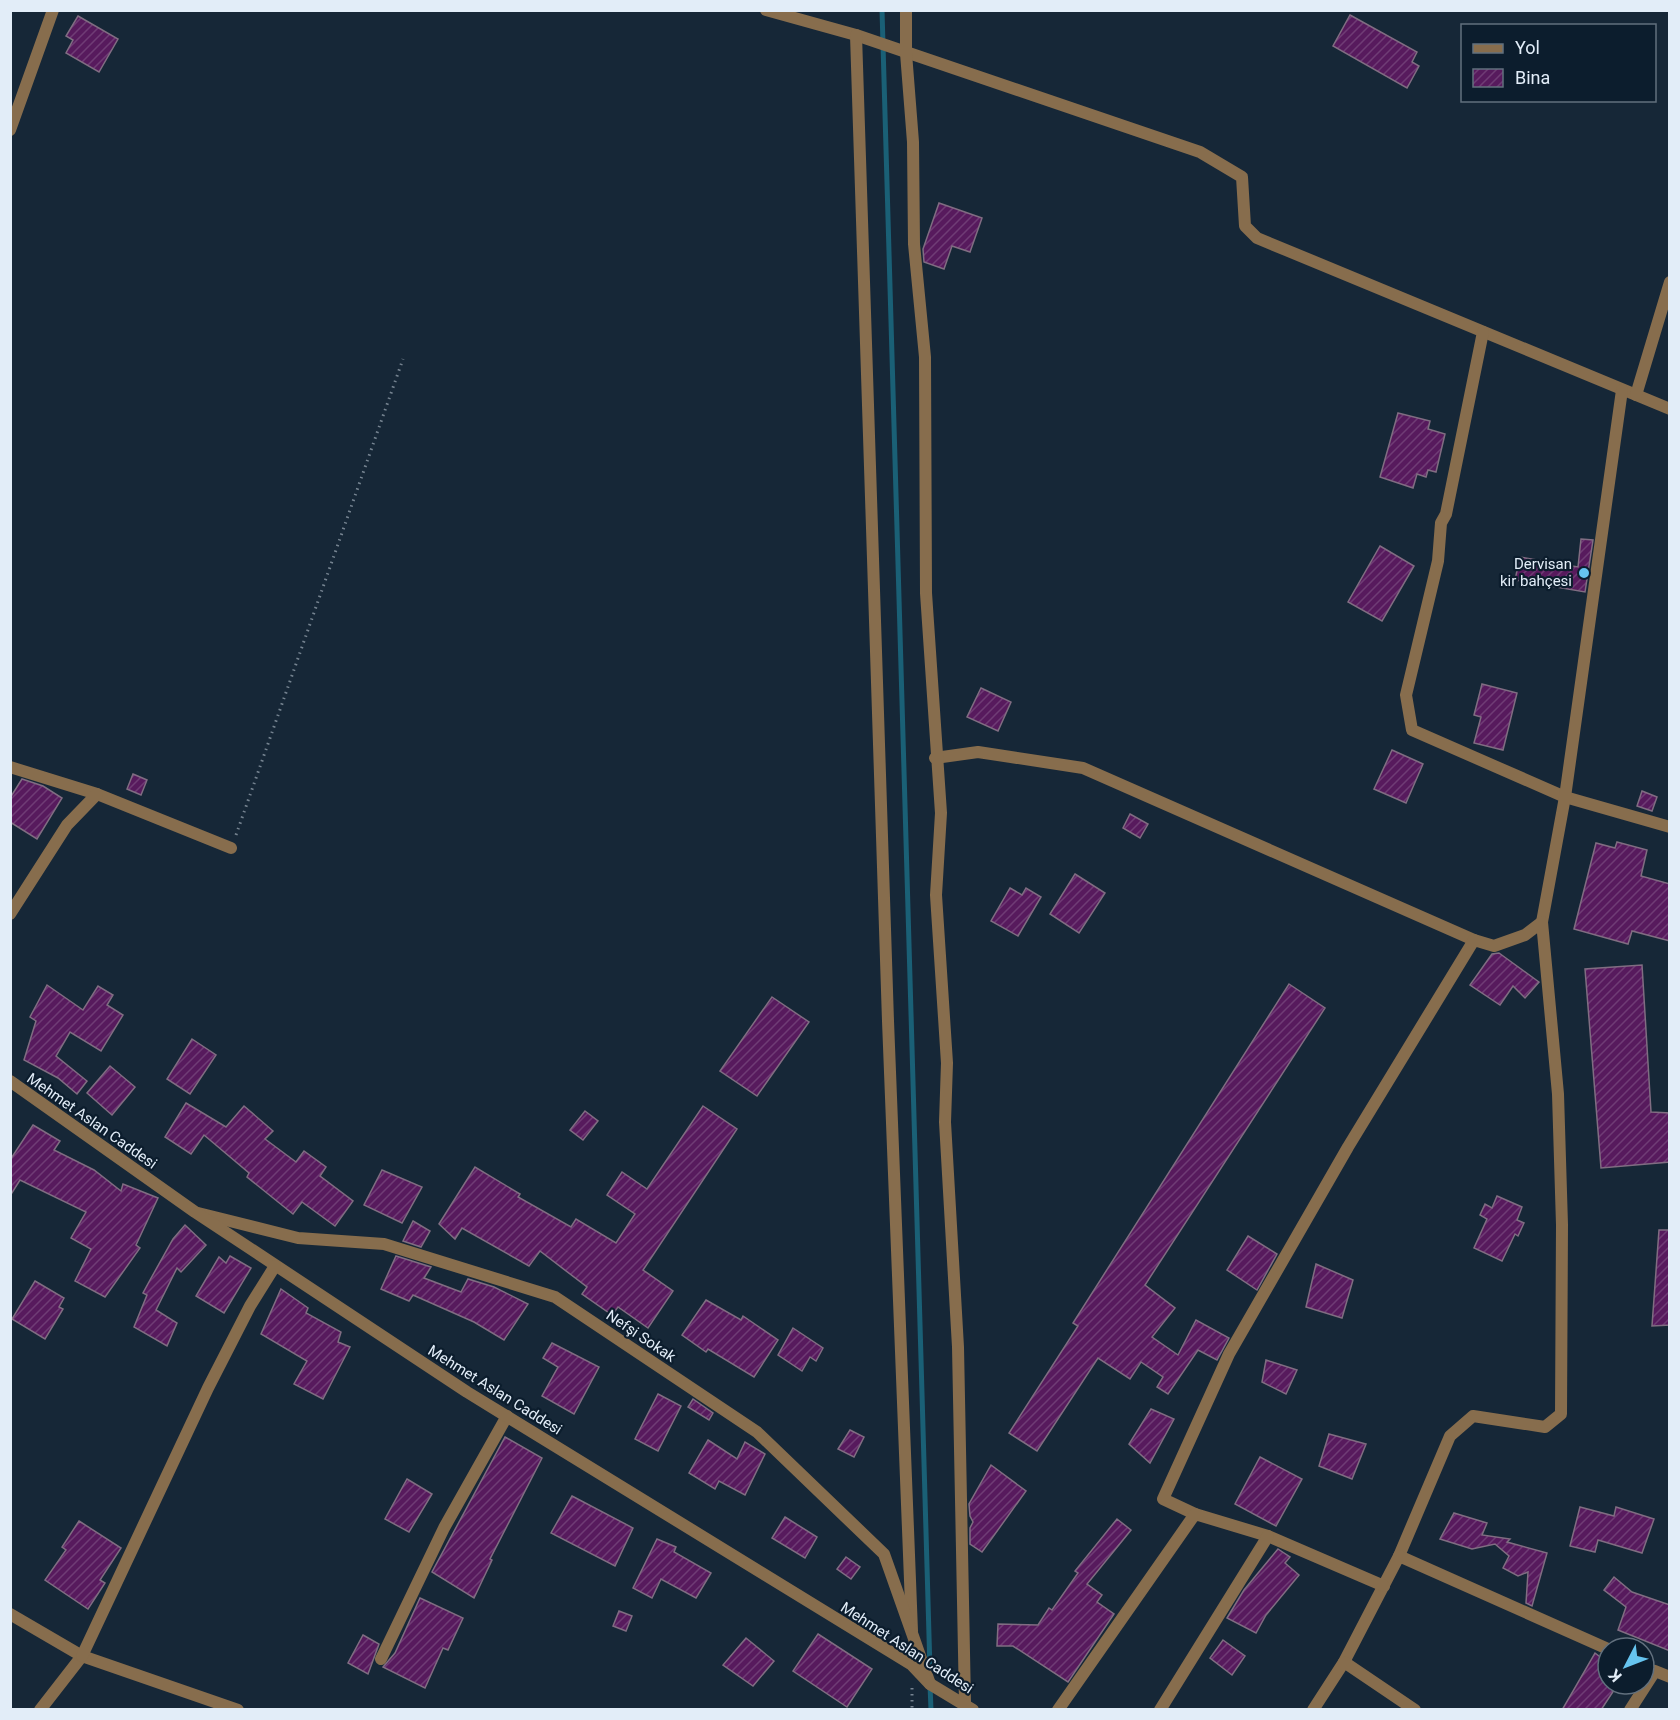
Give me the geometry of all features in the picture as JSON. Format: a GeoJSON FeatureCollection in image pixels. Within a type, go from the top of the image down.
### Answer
{"type":"FeatureCollection","features":[{"type":"Feature","properties":{"kind":"street"},"geometry":{"type":"LineString","coordinates":[[10,130],[53,10]]}},
{"type":"Feature","properties":{"kind":"street"},"geometry":{"type":"LineString","coordinates":[[766,10],[856,35],[1200,152],[1242,177],[1245,226],[1257,238],[1670,408]]}},
{"type":"Feature","properties":{"kind":"street"},"geometry":{"type":"LineString","coordinates":[[906,10],[906,53],[913,142],[914,244],[925,357],[926,593],[935,758],[941,813],[936,895],[947,1063],[945,1122],[958,1347],[968,1707]]}},
{"type":"Feature","properties":{"kind":"street"},"geometry":{"type":"LineString","coordinates":[[856,35],[888,1022],[912,1632]]}},
{"type":"Feature","properties":{"kind":"street"},"geometry":{"type":"LineString","coordinates":[[1636,395],[1670,282]]}},
{"type":"Feature","properties":{"kind":"street"},"geometry":{"type":"LineString","coordinates":[[1483,332],[1446,514],[1441,523],[1437,561],[1406,695],[1412,730],[1565,798],[1670,826]]}},
{"type":"Feature","properties":{"kind":"street"},"geometry":{"type":"LineString","coordinates":[[1313,1710],[1344,1662],[1384,1587],[1450,1436],[1473,1416],[1545,1427],[1561,1414],[1562,1225],[1558,1094],[1542,921],[1565,798],[1622,390]]}},
{"type":"Feature","properties":{"kind":"street"},"geometry":{"type":"LineString","coordinates":[[935,758],[978,752],[1083,768],[1474,940],[1494,946],[1525,935],[1542,921]]}},
{"type":"Feature","properties":{"kind":"street"},"geometry":{"type":"LineString","coordinates":[[10,767],[97,794],[231,848]]}},
{"type":"Feature","properties":{"kind":"street"},"geometry":{"type":"LineString","coordinates":[[10,914],[67,825],[97,794]]}},
{"type":"Feature","properties":{"kind":"street"},"geometry":{"type":"LineString","coordinates":[[1384,1587],[1268,1536],[1195,1514],[1163,1499],[1229,1354],[1348,1147],[1474,940]]}},
{"type":"Feature","properties":{"kind":"street","name":"Mehmet Aslan Caddesi"},"geometry":{"type":"LineString","coordinates":[[10,1081],[195,1212],[276,1266],[507,1416],[912,1665],[930,1684],[968,1707]]}},
{"type":"Feature","properties":{"kind":"street","name":"Nefşi Sokak"},"geometry":{"type":"LineString","coordinates":[[195,1212],[298,1238],[384,1244],[555,1297],[757,1432],[884,1554],[930,1684]]}},
{"type":"Feature","properties":{"kind":"street"},"geometry":{"type":"LineString","coordinates":[[40,1710],[82,1656],[208,1388],[250,1306],[276,1266]]}},
{"type":"Feature","properties":{"kind":"street"},"geometry":{"type":"LineString","coordinates":[[381,1659],[444,1528],[507,1416]]}},
{"type":"Feature","properties":{"kind":"street"},"geometry":{"type":"LineString","coordinates":[[1058,1710],[1195,1514]]}},
{"type":"Feature","properties":{"kind":"street"},"geometry":{"type":"LineString","coordinates":[[1160,1710],[1268,1536]]}},
{"type":"Feature","properties":{"kind":"street"},"geometry":{"type":"LineString","coordinates":[[1399,1556],[1596,1645]]}},
{"type":"Feature","properties":{"kind":"street"},"geometry":{"type":"LineString","coordinates":[[10,1614],[82,1656],[238,1710]]}},
{"type":"Feature","properties":{"kind":"street"},"geometry":{"type":"LineString","coordinates":[[1344,1662],[1415,1710]]}},
{"type":"Feature","properties":{"kind":"street"},"geometry":{"type":"LineString","coordinates":[[1656,1671],[1670,1677]]}},
{"type":"Feature","properties":{"kind":"street"},"geometry":{"type":"LineString","coordinates":[[1630,1710],[1637,1696]]}},
{"type":"Feature","properties":{"kind":"path"},"geometry":{"type":"LineString","coordinates":[[231,848],[403,359]]}},
{"type":"Feature","properties":{"kind":"building"},"geometry":{"type":"Polygon","coordinates":[[[1350,15],[1417,52],[1412,62],[1419,66],[1407,88],[1333,46],[1350,15]]]}},
{"type":"Feature","properties":{"kind":"building"},"geometry":{"type":"Polygon","coordinates":[[[78,16],[118,39],[99,72],[66,53],[73,40],[66,36],[78,16]]]}},
{"type":"Feature","properties":{"kind":"building"},"geometry":{"type":"Polygon","coordinates":[[[939,203],[982,218],[970,252],[952,246],[944,269],[924,262],[923,249],[939,203]]]}},
{"type":"Feature","properties":{"kind":"building"},"geometry":{"type":"Polygon","coordinates":[[[1398,413],[1430,421],[1428,429],[1445,434],[1436,472],[1428,470],[1426,477],[1417,474],[1413,488],[1380,477],[1398,413]]]}},
{"type":"Feature","properties":{"kind":"building"},"geometry":{"type":"Polygon","coordinates":[[[1581,539],[1593,540],[1585,592],[1515,580],[1520,557],[1578,567],[1581,539]]]}},
{"type":"Feature","properties":{"kind":"building"},"geometry":{"type":"Polygon","coordinates":[[[1380,546],[1414,566],[1382,621],[1348,602],[1380,546]]]}},
{"type":"Feature","properties":{"kind":"building"},"geometry":{"type":"Polygon","coordinates":[[[1482,684],[1517,693],[1503,750],[1474,743],[1481,717],[1474,715],[1482,684]]]}},
{"type":"Feature","properties":{"kind":"building"},"geometry":{"type":"Polygon","coordinates":[[[981,688],[1011,702],[998,731],[967,717],[981,688]]]}},
{"type":"Feature","properties":{"kind":"building"},"geometry":{"type":"Polygon","coordinates":[[[1392,750],[1423,764],[1406,803],[1374,789],[1392,750]]]}},
{"type":"Feature","properties":{"kind":"building"},"geometry":{"type":"Polygon","coordinates":[[[133,774],[147,780],[141,795],[127,789],[133,774]]]}},
{"type":"Feature","properties":{"kind":"building"},"geometry":{"type":"Polygon","coordinates":[[[22,779],[43,786],[62,798],[37,839],[10,822],[10,798],[22,779]]]}},
{"type":"Feature","properties":{"kind":"building"},"geometry":{"type":"Polygon","coordinates":[[[1642,791],[1657,797],[1652,811],[1637,806],[1642,791]]]}},
{"type":"Feature","properties":{"kind":"building"},"geometry":{"type":"Polygon","coordinates":[[[1130,814],[1148,824],[1140,838],[1123,828],[1130,814]]]}},
{"type":"Feature","properties":{"kind":"building"},"geometry":{"type":"Polygon","coordinates":[[[1617,842],[1647,850],[1641,876],[1670,884],[1670,941],[1632,931],[1628,944],[1574,929],[1596,843],[1615,848],[1617,842]]]}},
{"type":"Feature","properties":{"kind":"building"},"geometry":{"type":"Polygon","coordinates":[[[1075,874],[1105,893],[1079,933],[1050,914],[1075,874]]]}},
{"type":"Feature","properties":{"kind":"building"},"geometry":{"type":"Polygon","coordinates":[[[1010,888],[1022,895],[1026,888],[1041,897],[1018,936],[991,921],[1010,888]]]}},
{"type":"Feature","properties":{"kind":"building"},"geometry":{"type":"Polygon","coordinates":[[[1499,953],[1539,982],[1525,998],[1513,986],[1500,1005],[1470,985],[1492,954],[1499,953]]]}},
{"type":"Feature","properties":{"kind":"building"},"geometry":{"type":"Polygon","coordinates":[[[1642,965],[1651,1112],[1670,1113],[1670,1162],[1601,1168],[1585,969],[1642,965]]]}},
{"type":"Feature","properties":{"kind":"building"},"geometry":{"type":"Polygon","coordinates":[[[1289,984],[1325,1008],[1145,1285],[1175,1308],[1152,1337],[1178,1355],[1196,1320],[1229,1338],[1217,1360],[1198,1350],[1168,1394],[1157,1387],[1163,1377],[1141,1362],[1130,1379],[1098,1358],[1037,1451],[1009,1433],[1078,1326],[1073,1323],[1289,984]]]}},
{"type":"Feature","properties":{"kind":"building"},"geometry":{"type":"Polygon","coordinates":[[[47,985],[83,1010],[98,986],[113,995],[107,1005],[123,1015],[101,1051],[70,1032],[56,1056],[87,1081],[77,1094],[58,1078],[24,1060],[36,1021],[30,1017],[47,985]]]}},
{"type":"Feature","properties":{"kind":"building"},"geometry":{"type":"Polygon","coordinates":[[[772,997],[809,1022],[757,1096],[720,1071],[772,997]]]}},
{"type":"Feature","properties":{"kind":"building"},"geometry":{"type":"Polygon","coordinates":[[[192,1039],[216,1055],[190,1094],[167,1079],[192,1039]]]}},
{"type":"Feature","properties":{"kind":"building"},"geometry":{"type":"Polygon","coordinates":[[[110,1066],[135,1087],[112,1115],[87,1093],[110,1066]]]}},
{"type":"Feature","properties":{"kind":"building"},"geometry":{"type":"Polygon","coordinates":[[[186,1103],[226,1127],[244,1106],[273,1131],[265,1139],[296,1162],[304,1151],[326,1167],[320,1176],[353,1201],[335,1226],[302,1202],[293,1214],[247,1177],[249,1173],[204,1135],[191,1154],[165,1137],[186,1103]]]}},
{"type":"Feature","properties":{"kind":"building"},"geometry":{"type":"Polygon","coordinates":[[[703,1106],[737,1129],[643,1270],[673,1291],[648,1328],[618,1307],[612,1315],[582,1294],[587,1287],[540,1251],[529,1266],[462,1228],[455,1239],[439,1224],[475,1167],[520,1194],[518,1197],[571,1227],[576,1219],[616,1243],[635,1214],[607,1195],[622,1172],[647,1189],[703,1106]]]}},
{"type":"Feature","properties":{"kind":"building"},"geometry":{"type":"Polygon","coordinates":[[[585,1111],[598,1121],[583,1140],[570,1130],[585,1111]]]}},
{"type":"Feature","properties":{"kind":"building"},"geometry":{"type":"Polygon","coordinates":[[[33,1125],[60,1141],[54,1150],[94,1170],[121,1191],[123,1184],[158,1198],[136,1245],[140,1248],[105,1297],[75,1281],[91,1249],[71,1238],[86,1212],[20,1180],[10,1196],[10,1160],[33,1125]]]}},
{"type":"Feature","properties":{"kind":"building"},"geometry":{"type":"Polygon","coordinates":[[[382,1170],[422,1187],[402,1223],[364,1205],[382,1170]]]}},
{"type":"Feature","properties":{"kind":"building"},"geometry":{"type":"Polygon","coordinates":[[[1497,1196],[1522,1207],[1517,1220],[1524,1223],[1518,1236],[1515,1234],[1502,1261],[1474,1248],[1487,1219],[1480,1215],[1485,1204],[1492,1208],[1497,1196]]]}},
{"type":"Feature","properties":{"kind":"building"},"geometry":{"type":"Polygon","coordinates":[[[413,1221],[430,1231],[421,1247],[403,1241],[413,1221]]]}},
{"type":"Feature","properties":{"kind":"building"},"geometry":{"type":"Polygon","coordinates":[[[185,1225],[206,1245],[181,1272],[177,1268],[156,1310],[177,1323],[167,1346],[134,1327],[147,1295],[143,1293],[173,1239],[185,1225]]]}},
{"type":"Feature","properties":{"kind":"building"},"geometry":{"type":"Polygon","coordinates":[[[1659,1230],[1670,1230],[1670,1325],[1652,1326],[1659,1230]]]}},
{"type":"Feature","properties":{"kind":"building"},"geometry":{"type":"Polygon","coordinates":[[[1248,1236],[1277,1254],[1257,1290],[1227,1270],[1248,1236]]]}},
{"type":"Feature","properties":{"kind":"building"},"geometry":{"type":"Polygon","coordinates":[[[230,1256],[251,1268],[224,1313],[196,1296],[219,1257],[226,1263],[230,1256]]]}},
{"type":"Feature","properties":{"kind":"building"},"geometry":{"type":"Polygon","coordinates":[[[396,1256],[431,1267],[424,1278],[461,1292],[468,1279],[494,1287],[528,1304],[504,1340],[474,1322],[413,1295],[409,1301],[381,1289],[396,1256]]]}},
{"type":"Feature","properties":{"kind":"building"},"geometry":{"type":"Polygon","coordinates":[[[1316,1264],[1353,1280],[1342,1318],[1306,1307],[1316,1264]]]}},
{"type":"Feature","properties":{"kind":"building"},"geometry":{"type":"Polygon","coordinates":[[[35,1281],[64,1298],[59,1307],[63,1309],[45,1339],[12,1319],[35,1281]]]}},
{"type":"Feature","properties":{"kind":"building"},"geometry":{"type":"Polygon","coordinates":[[[281,1289],[308,1308],[306,1313],[341,1332],[338,1342],[350,1347],[323,1399],[294,1384],[307,1361],[261,1334],[281,1289]]]}},
{"type":"Feature","properties":{"kind":"building"},"geometry":{"type":"Polygon","coordinates":[[[706,1300],[741,1320],[743,1316],[778,1340],[754,1377],[708,1349],[706,1352],[682,1335],[706,1300]]]}},
{"type":"Feature","properties":{"kind":"building"},"geometry":{"type":"Polygon","coordinates":[[[793,1328],[823,1348],[816,1361],[810,1357],[802,1371],[778,1355],[793,1328]]]}},
{"type":"Feature","properties":{"kind":"building"},"geometry":{"type":"Polygon","coordinates":[[[552,1343],[599,1367],[574,1414],[542,1396],[558,1367],[543,1358],[552,1343]]]}},
{"type":"Feature","properties":{"kind":"building"},"geometry":{"type":"Polygon","coordinates":[[[1266,1360],[1297,1370],[1286,1394],[1262,1382],[1266,1360]]]}},
{"type":"Feature","properties":{"kind":"building"},"geometry":{"type":"Polygon","coordinates":[[[658,1394],[681,1406],[658,1451],[635,1439],[658,1394]]]}},
{"type":"Feature","properties":{"kind":"building"},"geometry":{"type":"Polygon","coordinates":[[[693,1399],[713,1413],[709,1420],[688,1407],[693,1399]]]}},
{"type":"Feature","properties":{"kind":"building"},"geometry":{"type":"Polygon","coordinates":[[[1151,1409],[1174,1419],[1150,1463],[1129,1444],[1151,1409]]]}},
{"type":"Feature","properties":{"kind":"building"},"geometry":{"type":"Polygon","coordinates":[[[850,1430],[864,1437],[854,1457],[838,1449],[850,1430]]]}},
{"type":"Feature","properties":{"kind":"building"},"geometry":{"type":"Polygon","coordinates":[[[1329,1434],[1366,1444],[1352,1479],[1319,1466],[1329,1434]]]}},
{"type":"Feature","properties":{"kind":"building"},"geometry":{"type":"Polygon","coordinates":[[[505,1437],[542,1458],[490,1559],[492,1560],[474,1598],[432,1572],[505,1437]]]}},
{"type":"Feature","properties":{"kind":"building"},"geometry":{"type":"Polygon","coordinates":[[[708,1440],[737,1459],[745,1442],[765,1454],[745,1495],[719,1481],[715,1489],[689,1473],[708,1440]]]}},
{"type":"Feature","properties":{"kind":"building"},"geometry":{"type":"Polygon","coordinates":[[[1260,1457],[1302,1479],[1276,1526],[1235,1504],[1260,1457]]]}},
{"type":"Feature","properties":{"kind":"building"},"geometry":{"type":"Polygon","coordinates":[[[991,1465],[1026,1491],[982,1552],[970,1544],[970,1528],[973,1522],[969,1504],[991,1465]]]}},
{"type":"Feature","properties":{"kind":"building"},"geometry":{"type":"Polygon","coordinates":[[[407,1479],[432,1494],[409,1532],[385,1519],[407,1479]]]}},
{"type":"Feature","properties":{"kind":"building"},"geometry":{"type":"Polygon","coordinates":[[[572,1496],[633,1528],[615,1566],[551,1533],[572,1496]]]}},
{"type":"Feature","properties":{"kind":"building"},"geometry":{"type":"Polygon","coordinates":[[[1580,1507],[1614,1516],[1616,1507],[1654,1519],[1642,1553],[1598,1540],[1595,1552],[1570,1546],[1580,1507]]]}},
{"type":"Feature","properties":{"kind":"building"},"geometry":{"type":"Polygon","coordinates":[[[1454,1513],[1487,1523],[1482,1535],[1510,1539],[1507,1542],[1547,1553],[1532,1606],[1526,1603],[1528,1572],[1518,1576],[1503,1568],[1509,1556],[1495,1544],[1472,1549],[1440,1539],[1454,1513]]]}},
{"type":"Feature","properties":{"kind":"building"},"geometry":{"type":"Polygon","coordinates":[[[785,1517],[817,1537],[805,1558],[772,1538],[785,1517]]]}},
{"type":"Feature","properties":{"kind":"building"},"geometry":{"type":"Polygon","coordinates":[[[1117,1519],[1131,1530],[1087,1584],[1102,1595],[1097,1602],[1114,1614],[1068,1682],[1013,1646],[997,1646],[998,1624],[1038,1625],[1049,1608],[1052,1610],[1078,1573],[1075,1571],[1117,1519]]]}},
{"type":"Feature","properties":{"kind":"building"},"geometry":{"type":"Polygon","coordinates":[[[79,1521],[121,1548],[100,1580],[105,1583],[88,1609],[45,1580],[66,1550],[62,1547],[79,1521]]]}},
{"type":"Feature","properties":{"kind":"building"},"geometry":{"type":"Polygon","coordinates":[[[657,1539],[676,1547],[674,1552],[711,1573],[696,1598],[661,1579],[652,1598],[633,1588],[657,1539]]]}},
{"type":"Feature","properties":{"kind":"building"},"geometry":{"type":"Polygon","coordinates":[[[1278,1549],[1290,1557],[1285,1563],[1299,1575],[1266,1615],[1256,1633],[1227,1618],[1244,1590],[1278,1549]]]}},
{"type":"Feature","properties":{"kind":"building"},"geometry":{"type":"Polygon","coordinates":[[[846,1557],[860,1567],[851,1579],[837,1569],[846,1557]]]}},
{"type":"Feature","properties":{"kind":"building"},"geometry":{"type":"Polygon","coordinates":[[[1614,1577],[1632,1592],[1670,1605],[1670,1651],[1656,1645],[1656,1636],[1633,1636],[1618,1630],[1626,1607],[1604,1590],[1614,1577]]]}},
{"type":"Feature","properties":{"kind":"building"},"geometry":{"type":"Polygon","coordinates":[[[420,1598],[463,1618],[448,1650],[443,1648],[425,1688],[383,1667],[395,1653],[420,1598]]]}},
{"type":"Feature","properties":{"kind":"building"},"geometry":{"type":"Polygon","coordinates":[[[619,1611],[632,1616],[626,1631],[613,1626],[619,1611]]]}},
{"type":"Feature","properties":{"kind":"building"},"geometry":{"type":"Polygon","coordinates":[[[818,1634],[872,1669],[847,1707],[793,1671],[818,1634]]]}},
{"type":"Feature","properties":{"kind":"building"},"geometry":{"type":"Polygon","coordinates":[[[363,1635],[379,1644],[368,1674],[348,1663],[363,1635]]]}},
{"type":"Feature","properties":{"kind":"building"},"geometry":{"type":"Polygon","coordinates":[[[746,1638],[774,1661],[753,1686],[723,1665],[746,1638]]]}},
{"type":"Feature","properties":{"kind":"building"},"geometry":{"type":"Polygon","coordinates":[[[1223,1640],[1245,1656],[1232,1675],[1210,1658],[1223,1640]]]}},
{"type":"Feature","properties":{"kind":"building"},"geometry":{"type":"Polygon","coordinates":[[[1595,1653],[1596,1696],[1610,1696],[1601,1710],[1562,1710],[1595,1653]]]}},
{"type":"Feature","properties":{"kind":"waterway"},"geometry":{"type":"LineString","coordinates":[[882,10],[930,1670]]}},
{"type":"Feature","properties":{"kind":"waterway"},"geometry":{"type":"LineString","coordinates":[[930,1685],[931,1710]]}},
{"type":"Feature","properties":{"kind":"place","name":"Dervisan kir bahçesi"},"geometry":{"type":"Point","coordinates":[1584,573]}}]}
